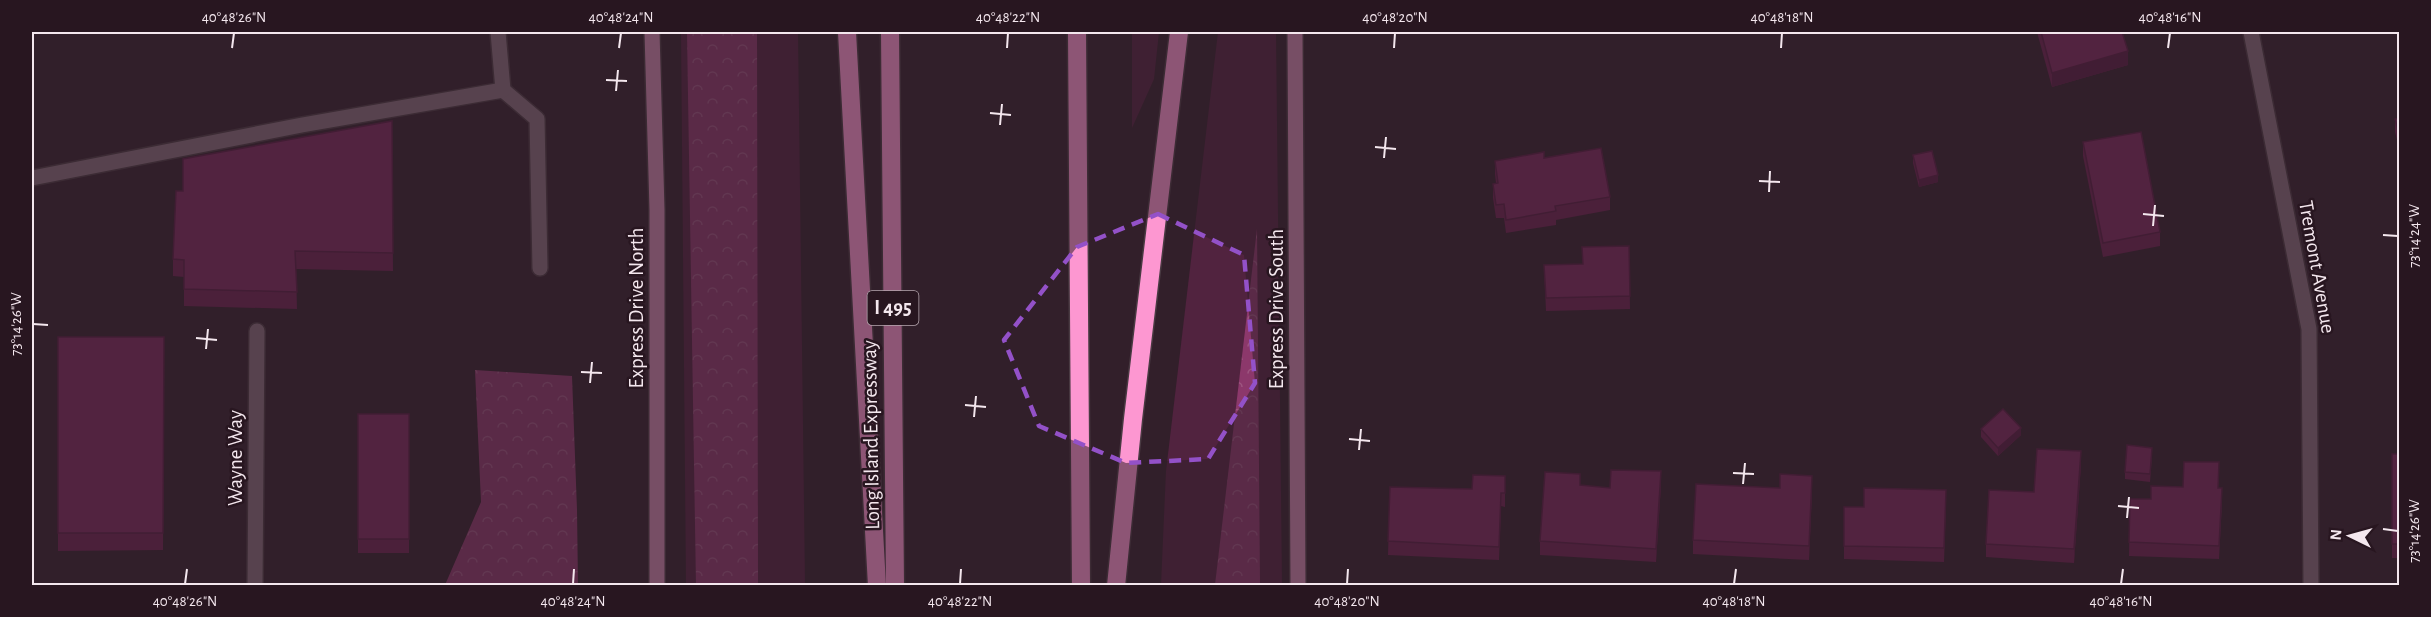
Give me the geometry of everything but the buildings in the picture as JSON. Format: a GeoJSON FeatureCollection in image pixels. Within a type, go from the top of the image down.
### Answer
{"type":"FeatureCollection","features":[{"type":"Feature","properties":{"kind":"highway"},"geometry":{"type":"LineString","coordinates":[[847,32],[877,585]]}},
{"type":"Feature","properties":{"kind":"highway","name":"Long Island Expressway"},"geometry":{"type":"LineString","coordinates":[[890,32],[895,585]]}},
{"type":"Feature","properties":{"kind":"highway"},"geometry":{"type":"LineString","coordinates":[[1077,32],[1081,585]]}},
{"type":"Feature","properties":{"kind":"highway"},"geometry":{"type":"LineString","coordinates":[[1116,585],[1132,419],[1179,32]]}},
{"type":"Feature","properties":{"kind":"main road","name":"Express Drive North"},"geometry":{"type":"LineString","coordinates":[[652,32],[657,210],[657,585]]}},
{"type":"Feature","properties":{"kind":"main road","name":"Express Drive South"},"geometry":{"type":"LineString","coordinates":[[1295,32],[1298,585]]}},
{"type":"Feature","properties":{"kind":"street"},"geometry":{"type":"LineString","coordinates":[[498,32],[503,90],[537,119],[540,268]]}},
{"type":"Feature","properties":{"kind":"street","name":"Tremont Avenue"},"geometry":{"type":"LineString","coordinates":[[2251,32],[2309,329],[2311,585]]}},
{"type":"Feature","properties":{"kind":"street"},"geometry":{"type":"LineString","coordinates":[[32,178],[302,124],[503,90]]}},
{"type":"Feature","properties":{"kind":"street","name":"Wayne Way"},"geometry":{"type":"LineString","coordinates":[[255,585],[257,331]]}},
{"type":"Feature","properties":{"kind":"highlighted area"},"geometry":{"type":"Polygon","coordinates":[[[1158,214],[1244,255],[1255,383],[1208,459],[1126,463],[1039,426],[1004,340],[1077,247],[1158,214]]]}},
{"type":"Feature","properties":{"kind":"shaded area"},"geometry":{"type":"Polygon","coordinates":[[[681,32],[798,32],[805,585],[686,585],[681,32]]]}},
{"type":"Feature","properties":{"kind":"shaded area"},"geometry":{"type":"Polygon","coordinates":[[[1132,32],[1159,32],[1154,79],[1132,128],[1132,32]]]}},
{"type":"Feature","properties":{"kind":"shaded area"},"geometry":{"type":"Polygon","coordinates":[[[1218,32],[1276,32],[1282,585],[1161,585],[1166,471],[1218,32]]]}},
{"type":"Feature","properties":{"kind":"green space"},"geometry":{"type":"Polygon","coordinates":[[[687,32],[757,32],[758,585],[696,585],[687,32]]]}},
{"type":"Feature","properties":{"kind":"green space"},"geometry":{"type":"Polygon","coordinates":[[[1257,229],[1260,585],[1215,585],[1257,229]]]}},
{"type":"Feature","properties":{"kind":"green space"},"geometry":{"type":"Polygon","coordinates":[[[475,370],[572,376],[578,585],[445,585],[481,502],[475,370]]]}}]}
